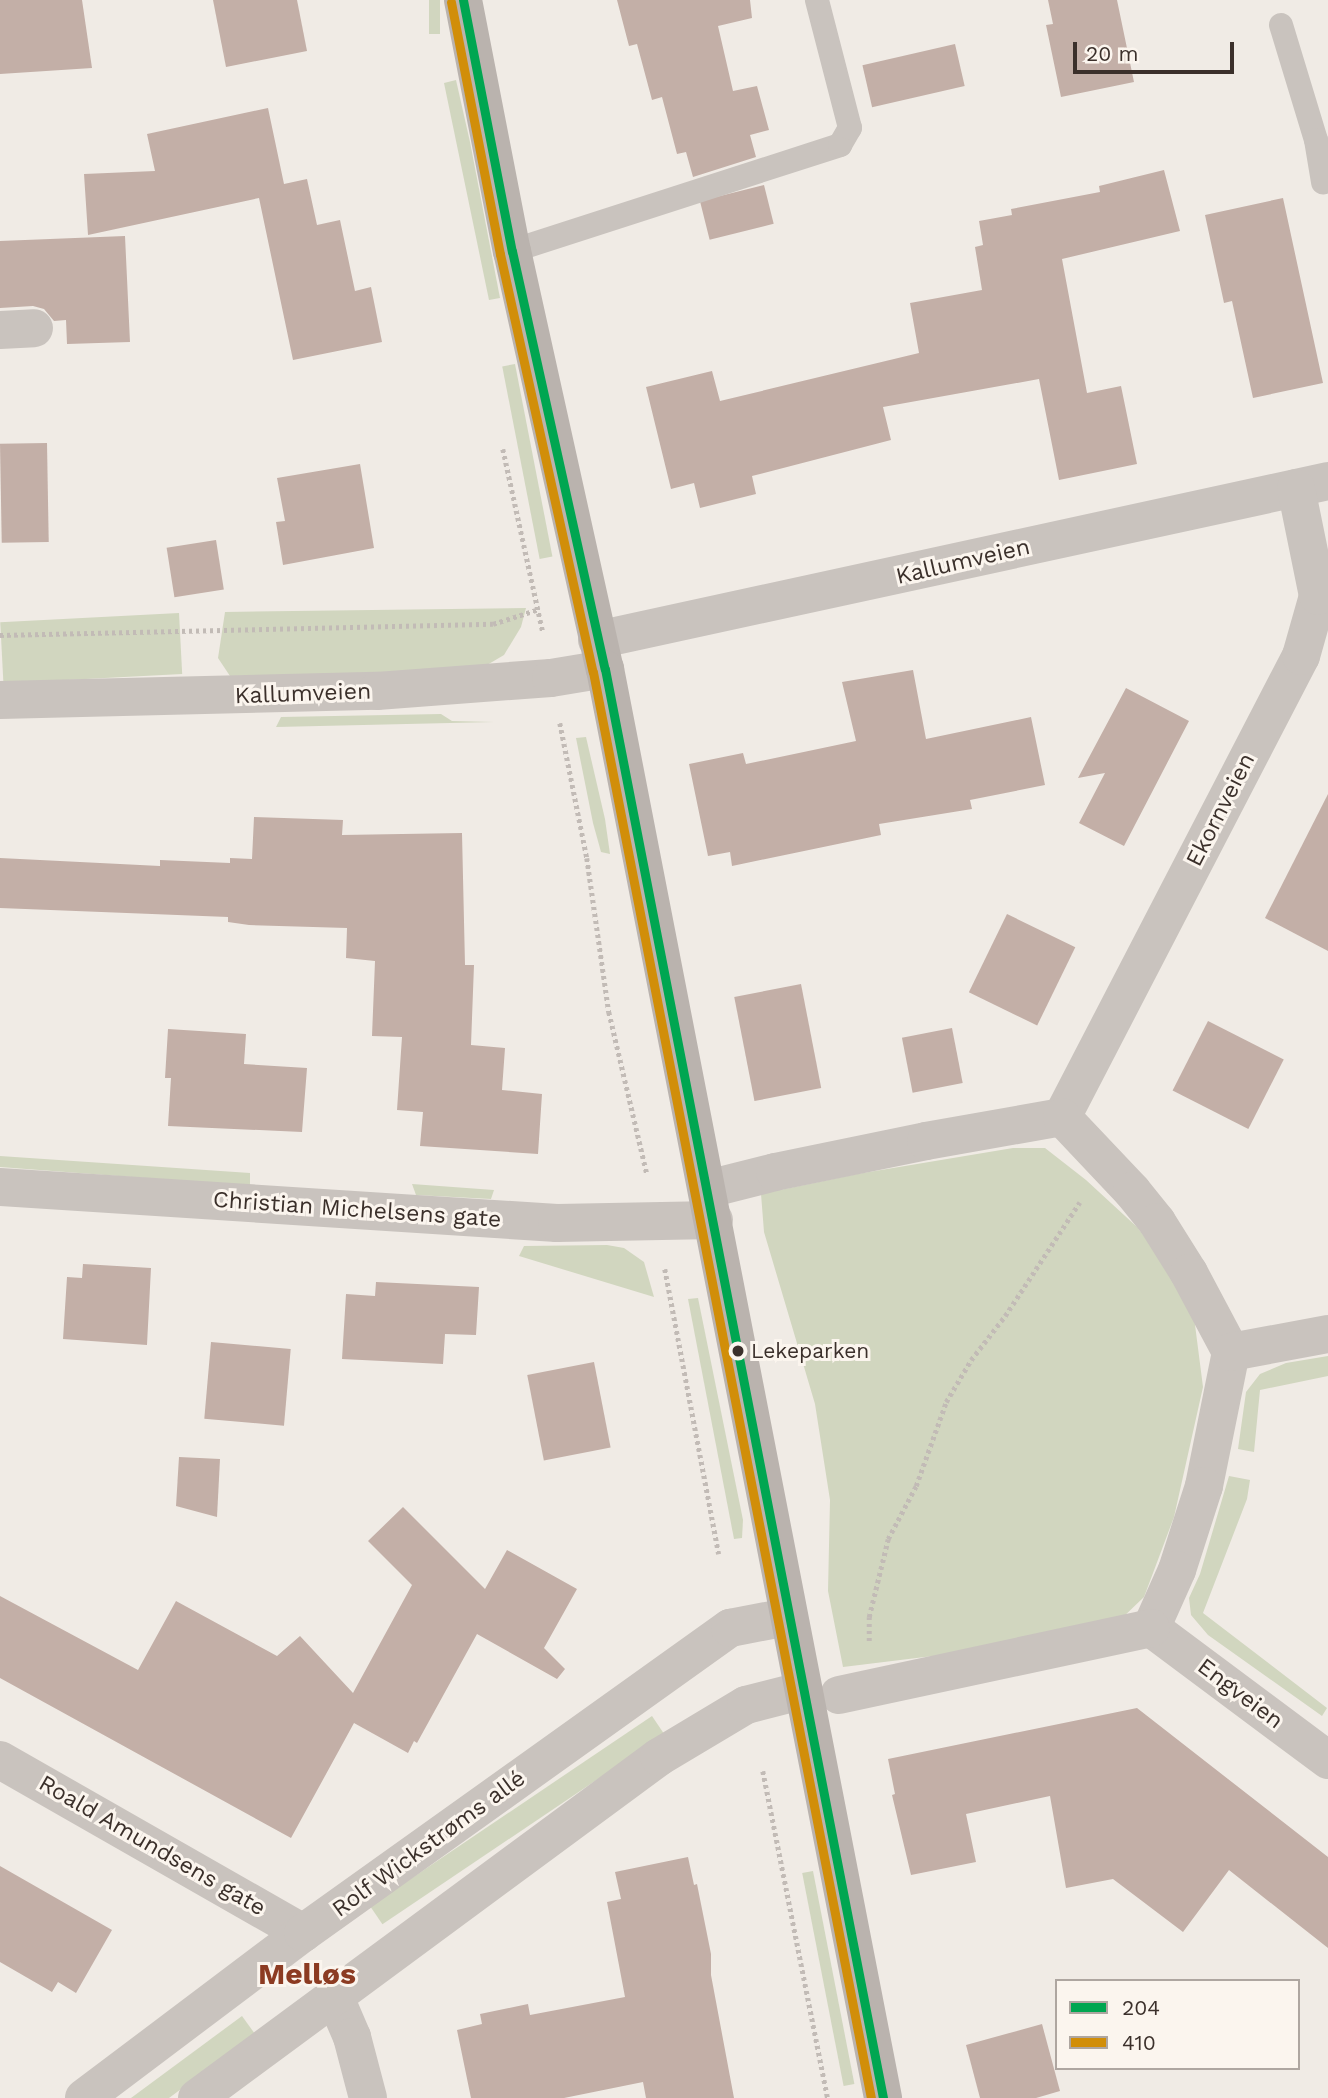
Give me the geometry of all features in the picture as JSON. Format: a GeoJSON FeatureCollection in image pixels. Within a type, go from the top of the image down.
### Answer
{"type":"FeatureCollection","features":[{"type":"Feature","properties":{"kind":"main road"},"geometry":{"type":"LineString","coordinates":[[463,0],[512,251],[601,654],[711,1205],[801,1691],[883,2098]]}},
{"type":"Feature","properties":{"kind":"street","name":"Kallumveien"},"geometry":{"type":"LineString","coordinates":[[0,700],[377,691],[551,678],[601,654],[1312,484]]}},
{"type":"Feature","properties":{"kind":"street","name":"Ekornveien"},"geometry":{"type":"LineString","coordinates":[[1062,1117],[1301,656],[1318,596],[1312,484]]}},
{"type":"Feature","properties":{"kind":"street"},"geometry":{"type":"LineString","coordinates":[[856,1691],[1152,1629],[1177,1570],[1204,1486],[1231,1352],[1189,1273],[1157,1222],[1062,1117]]}},
{"type":"Feature","properties":{"kind":"street","name":"Christian Michelsens gate"},"geometry":{"type":"LineString","coordinates":[[0,1187],[556,1223],[656,1223],[711,1205],[775,1172],[1062,1117]]}},
{"type":"Feature","properties":{"kind":"street"},"geometry":{"type":"LineString","coordinates":[[1231,1352],[1328,1334]]}},
{"type":"Feature","properties":{"kind":"street","name":"Rolf Wickstrøms allé"},"geometry":{"type":"LineString","coordinates":[[84,2098],[303,1933],[730,1628],[787,1617]]}},
{"type":"Feature","properties":{"kind":"street","name":"Engveien"},"geometry":{"type":"LineString","coordinates":[[1152,1629],[1328,1760]]}},
{"type":"Feature","properties":{"kind":"street"},"geometry":{"type":"LineString","coordinates":[[197,2098],[659,1757],[746,1704],[801,1691]]}},
{"type":"Feature","properties":{"kind":"street","name":"Roald Amundsens gate"},"geometry":{"type":"LineString","coordinates":[[0,1760],[303,1933]]}},
{"type":"Feature","properties":{"kind":"street"},"geometry":{"type":"LineString","coordinates":[[334,1995],[352,2037],[368,2098]]}},
{"type":"Feature","properties":{"kind":"lane"},"geometry":{"type":"LineString","coordinates":[[512,251],[840,145],[850,128],[817,0]]}},
{"type":"Feature","properties":{"kind":"lane"},"geometry":{"type":"LineString","coordinates":[[1281,25],[1322,136],[1323,182]]}},
{"type":"Feature","properties":{"kind":"path"},"geometry":{"type":"LineString","coordinates":[[502,439],[539,609],[587,858],[609,1012],[645,1162],[719,1553]]}},
{"type":"Feature","properties":{"kind":"path"},"geometry":{"type":"LineString","coordinates":[[0,635],[493,624],[539,609]]}},
{"type":"Feature","properties":{"kind":"path"},"geometry":{"type":"LineString","coordinates":[[856,1691],[877,1574],[888,1539],[916,1486],[946,1402],[971,1360],[1004,1316],[1106,1164]]}},
{"type":"Feature","properties":{"kind":"path"},"geometry":{"type":"LineString","coordinates":[[762,1771],[828,2098]]}},
{"type":"Feature","properties":{"kind":"green space"},"geometry":{"type":"Polygon","coordinates":[[[429,0],[440,0],[440,34],[429,34],[429,0]]]}},
{"type":"Feature","properties":{"kind":"green space"},"geometry":{"type":"Polygon","coordinates":[[[456,80],[500,298],[489,300],[444,83],[456,80]]]}},
{"type":"Feature","properties":{"kind":"green space"},"geometry":{"type":"Polygon","coordinates":[[[515,364],[552,556],[540,559],[502,366],[515,364]]]}},
{"type":"Feature","properties":{"kind":"green space"},"geometry":{"type":"Polygon","coordinates":[[[526,608],[521,627],[504,655],[487,665],[434,672],[230,676],[218,658],[225,612],[526,608]]]}},
{"type":"Feature","properties":{"kind":"green space"},"geometry":{"type":"Polygon","coordinates":[[[179,613],[182,674],[3,683],[0,622],[179,613]]]}},
{"type":"Feature","properties":{"kind":"green space"},"geometry":{"type":"Polygon","coordinates":[[[441,714],[452,721],[494,722],[276,727],[281,717],[441,714]]]}},
{"type":"Feature","properties":{"kind":"green space"},"geometry":{"type":"Polygon","coordinates":[[[586,737],[605,819],[610,854],[601,852],[593,823],[576,738],[586,737]]]}},
{"type":"Feature","properties":{"kind":"green space"},"geometry":{"type":"Polygon","coordinates":[[[1013,1148],[1045,1148],[1086,1180],[1137,1227],[1172,1272],[1194,1317],[1203,1387],[1174,1517],[1144,1597],[1119,1621],[974,1651],[843,1667],[828,1591],[830,1500],[815,1404],[764,1232],[761,1194],[857,1174],[1013,1148]]]}},
{"type":"Feature","properties":{"kind":"green space"},"geometry":{"type":"Polygon","coordinates":[[[0,1156],[250,1173],[250,1186],[0,1167],[0,1156]]]}},
{"type":"Feature","properties":{"kind":"green space"},"geometry":{"type":"Polygon","coordinates":[[[412,1184],[494,1190],[491,1199],[416,1195],[412,1184]]]}},
{"type":"Feature","properties":{"kind":"green space"},"geometry":{"type":"Polygon","coordinates":[[[607,1245],[624,1248],[644,1262],[654,1297],[519,1256],[524,1246],[607,1245]]]}},
{"type":"Feature","properties":{"kind":"green space"},"geometry":{"type":"Polygon","coordinates":[[[698,1298],[743,1520],[742,1538],[734,1539],[688,1299],[698,1298]]]}},
{"type":"Feature","properties":{"kind":"green space"},"geometry":{"type":"Polygon","coordinates":[[[1328,1356],[1328,1376],[1260,1390],[1254,1452],[1238,1449],[1246,1392],[1260,1374],[1286,1363],[1328,1356]]]}},
{"type":"Feature","properties":{"kind":"green space"},"geometry":{"type":"Polygon","coordinates":[[[1229,1476],[1250,1480],[1247,1499],[1203,1613],[1327,1708],[1322,1716],[1208,1635],[1191,1615],[1189,1598],[1200,1574],[1229,1476]]]}},
{"type":"Feature","properties":{"kind":"green space"},"geometry":{"type":"Polygon","coordinates":[[[652,1716],[664,1734],[382,1924],[370,1906],[652,1716]]]}},
{"type":"Feature","properties":{"kind":"green space"},"geometry":{"type":"Polygon","coordinates":[[[813,1871],[854,2084],[844,2086],[802,1873],[813,1871]]]}},
{"type":"Feature","properties":{"kind":"green space"},"geometry":{"type":"Polygon","coordinates":[[[242,2016],[255,2034],[169,2098],[131,2098],[242,2016]]]}},
{"type":"Feature","properties":{"kind":"building"},"geometry":{"type":"Polygon","coordinates":[[[0,0],[82,0],[92,68],[0,74],[0,0]]]}},
{"type":"Feature","properties":{"kind":"building"},"geometry":{"type":"Polygon","coordinates":[[[213,0],[297,0],[307,51],[226,67],[213,0]]]}},
{"type":"Feature","properties":{"kind":"building"},"geometry":{"type":"Polygon","coordinates":[[[617,0],[750,0],[752,18],[718,26],[733,91],[757,86],[769,130],[750,135],[756,157],[693,177],[686,152],[677,154],[662,97],[652,100],[637,44],[629,46],[617,0]]]}},
{"type":"Feature","properties":{"kind":"building"},"geometry":{"type":"Polygon","coordinates":[[[1048,0],[1117,0],[1134,82],[1061,97],[1046,25],[1053,24],[1048,0]]]}},
{"type":"Feature","properties":{"kind":"building"},"geometry":{"type":"Polygon","coordinates":[[[955,44],[965,86],[872,107],[862,65],[955,44]]]}},
{"type":"Feature","properties":{"kind":"building"},"geometry":{"type":"Polygon","coordinates":[[[268,108],[284,184],[307,179],[317,225],[340,220],[355,291],[371,287],[382,342],[293,360],[259,198],[88,235],[84,174],[155,171],[147,134],[268,108]]]}},
{"type":"Feature","properties":{"kind":"building"},"geometry":{"type":"Polygon","coordinates":[[[1164,170],[1180,231],[1062,259],[1087,393],[1121,386],[1137,464],[1059,480],[1039,379],[883,407],[891,440],[752,476],[756,494],[700,508],[694,483],[671,489],[646,387],[712,371],[720,401],[919,353],[910,303],[982,290],[975,247],[983,245],[979,221],[1012,215],[1011,209],[1100,192],[1099,186],[1164,170]]]}},
{"type":"Feature","properties":{"kind":"building"},"geometry":{"type":"Polygon","coordinates":[[[764,185],[774,224],[710,240],[700,201],[764,185]]]}},
{"type":"Feature","properties":{"kind":"building"},"geometry":{"type":"Polygon","coordinates":[[[1283,198],[1323,383],[1253,398],[1232,301],[1224,303],[1205,215],[1283,198]]]}},
{"type":"Feature","properties":{"kind":"building"},"geometry":{"type":"Polygon","coordinates":[[[125,236],[130,342],[67,344],[66,320],[54,321],[44,309],[33,306],[0,308],[0,241],[125,236]]]}},
{"type":"Feature","properties":{"kind":"building"},"geometry":{"type":"Polygon","coordinates":[[[47,443],[49,542],[2,543],[0,444],[47,443]]]}},
{"type":"Feature","properties":{"kind":"building"},"geometry":{"type":"Polygon","coordinates":[[[360,464],[374,548],[283,565],[276,522],[285,521],[277,478],[360,464]]]}},
{"type":"Feature","properties":{"kind":"building"},"geometry":{"type":"Polygon","coordinates":[[[216,540],[224,589],[174,597],[167,548],[216,540]]]}},
{"type":"Feature","properties":{"kind":"building"},"geometry":{"type":"Polygon","coordinates":[[[913,670],[926,739],[1031,717],[1045,785],[970,800],[972,809],[879,824],[881,835],[732,866],[730,852],[708,856],[689,764],[743,753],[746,764],[856,741],[842,682],[913,670]]]}},
{"type":"Feature","properties":{"kind":"building"},"geometry":{"type":"Polygon","coordinates":[[[1126,688],[1189,721],[1124,846],[1079,823],[1105,773],[1078,778],[1126,688]]]}},
{"type":"Feature","properties":{"kind":"building"},"geometry":{"type":"Polygon","coordinates":[[[1328,794],[1328,951],[1265,918],[1328,794]]]}},
{"type":"Feature","properties":{"kind":"building"},"geometry":{"type":"Polygon","coordinates":[[[254,817],[343,820],[342,835],[462,833],[465,965],[474,965],[471,1045],[505,1048],[502,1090],[542,1094],[538,1154],[420,1146],[423,1112],[397,1110],[402,1037],[372,1036],[375,961],[346,958],[347,928],[249,925],[228,922],[228,917],[0,908],[0,858],[160,866],[160,860],[230,863],[230,858],[252,859],[254,817]]]}},
{"type":"Feature","properties":{"kind":"building"},"geometry":{"type":"Polygon","coordinates":[[[1007,914],[1075,947],[1037,1026],[969,992],[1007,914]]]}},
{"type":"Feature","properties":{"kind":"building"},"geometry":{"type":"Polygon","coordinates":[[[801,984],[821,1088],[754,1101],[734,997],[801,984]]]}},
{"type":"Feature","properties":{"kind":"building"},"geometry":{"type":"Polygon","coordinates":[[[1208,1021],[1284,1060],[1248,1129],[1173,1090],[1208,1021]]]}},
{"type":"Feature","properties":{"kind":"building"},"geometry":{"type":"Polygon","coordinates":[[[952,1028],[963,1083],[913,1093],[902,1038],[952,1028]]]}},
{"type":"Feature","properties":{"kind":"building"},"geometry":{"type":"Polygon","coordinates":[[[168,1029],[246,1034],[244,1064],[307,1068],[302,1132],[168,1126],[171,1078],[165,1078],[168,1029]]]}},
{"type":"Feature","properties":{"kind":"building"},"geometry":{"type":"Polygon","coordinates":[[[83,1264],[151,1268],[147,1345],[63,1339],[67,1277],[82,1278],[83,1264]]]}},
{"type":"Feature","properties":{"kind":"building"},"geometry":{"type":"Polygon","coordinates":[[[376,1282],[479,1287],[476,1335],[445,1334],[443,1364],[342,1359],[346,1294],[375,1296],[376,1282]]]}},
{"type":"Feature","properties":{"kind":"building"},"geometry":{"type":"Polygon","coordinates":[[[211,1342],[291,1349],[284,1426],[204,1419],[211,1342]]]}},
{"type":"Feature","properties":{"kind":"building"},"geometry":{"type":"Polygon","coordinates":[[[594,1362],[611,1447],[544,1460],[527,1375],[594,1362]]]}},
{"type":"Feature","properties":{"kind":"building"},"geometry":{"type":"Polygon","coordinates":[[[179,1457],[220,1459],[217,1517],[176,1506],[179,1457]]]}},
{"type":"Feature","properties":{"kind":"building"},"geometry":{"type":"Polygon","coordinates":[[[403,1507],[485,1589],[507,1550],[577,1589],[544,1648],[565,1669],[557,1679],[477,1634],[417,1743],[414,1741],[408,1753],[354,1723],[291,1838],[0,1678],[0,1596],[138,1670],[176,1601],[277,1656],[300,1636],[353,1693],[412,1585],[368,1541],[403,1507]]]}},
{"type":"Feature","properties":{"kind":"building"},"geometry":{"type":"Polygon","coordinates":[[[1137,1708],[1328,1857],[1328,1948],[1229,1870],[1183,1932],[1113,1879],[1066,1888],[1050,1796],[966,1814],[976,1862],[911,1875],[892,1795],[895,1794],[888,1759],[1137,1708]]]}},
{"type":"Feature","properties":{"kind":"building"},"geometry":{"type":"Polygon","coordinates":[[[688,1857],[694,1885],[697,1884],[711,1954],[711,1975],[734,2098],[646,2098],[643,2082],[564,2098],[471,2098],[457,2030],[482,2024],[480,2014],[528,2004],[530,2015],[625,1997],[607,1902],[621,1899],[615,1872],[688,1857]]]}},
{"type":"Feature","properties":{"kind":"building"},"geometry":{"type":"Polygon","coordinates":[[[0,1866],[112,1930],[76,1993],[58,1982],[52,1992],[0,1962],[0,1866]]]}},
{"type":"Feature","properties":{"kind":"building"},"geometry":{"type":"Polygon","coordinates":[[[1042,2024],[1060,2091],[1036,2098],[980,2098],[966,2045],[1042,2024]]]}},
{"type":"Feature","properties":{"kind":"transit line","name":"204"},"geometry":{"type":"LineString","coordinates":[[463,0],[512,251],[605,669],[883,2098]]}},
{"type":"Feature","properties":{"kind":"transit line","name":"410"},"geometry":{"type":"LineString","coordinates":[[451,2],[500,254],[593,672],[871,2098]]}},
{"type":"Feature","properties":{"kind":"place","name":"Lekeparken"},"geometry":{"type":"Point","coordinates":[738,1351]}},
{"type":"Feature","properties":{"kind":"district","name":"Melløs"},"geometry":{"type":"Point","coordinates":[307,1974]}}]}
